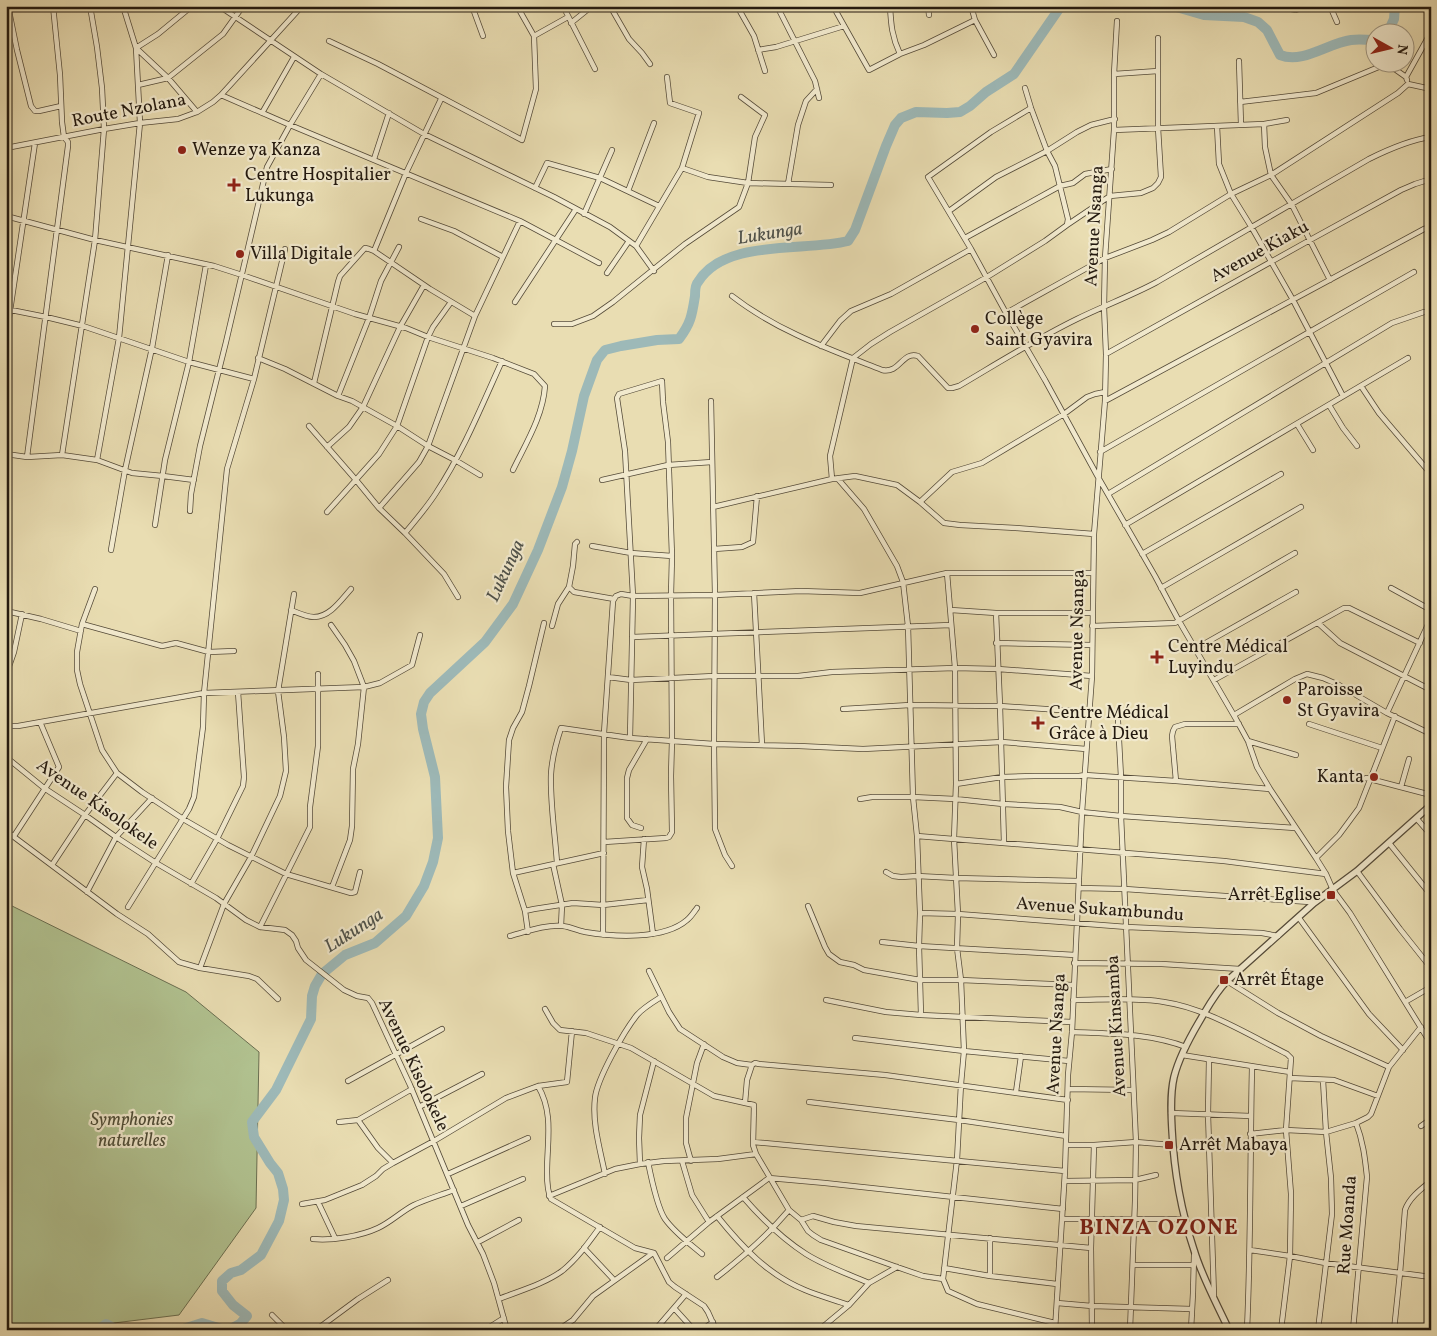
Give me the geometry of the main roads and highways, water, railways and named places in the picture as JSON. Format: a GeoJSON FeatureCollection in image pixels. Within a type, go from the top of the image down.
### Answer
{"type":"FeatureCollection","features":[{"type":"Feature","properties":{"kind":"waterway","name":"Lukunga"},"geometry":{"type":"LineString","coordinates":[[229,1330],[240,1324],[247,1316],[233,1305],[222,1291],[222,1281],[231,1273],[241,1270],[261,1255],[279,1221],[284,1200],[278,1173],[254,1137],[252,1122],[276,1090],[311,1019],[312,996],[322,974],[345,955],[375,943],[406,916],[424,886],[433,862],[438,838],[435,777],[421,714],[424,702],[430,693],[485,642],[513,604],[538,550],[562,487],[584,396],[597,360],[605,350],[657,340],[679,339],[690,319],[697,283],[710,268],[727,259],[767,249],[848,241],[855,230],[895,125],[901,118],[916,112],[960,112],[970,106],[986,92],[1014,74],[1061,6]]}},
{"type":"Feature","properties":{"kind":"waterway","name":"Lukunga"},"geometry":{"type":"LineString","coordinates":[[1173,6],[1204,15],[1244,17],[1258,22],[1267,30],[1280,55],[1289,57],[1307,55],[1342,42],[1364,40]]}},
{"type":"Feature","properties":{"kind":"waterway","name":"Lukunga"},"geometry":{"type":"LineString","coordinates":[[1393,22],[1395,6]]}},
{"type":"Feature","properties":{"kind":"waterway","name":"Lukunga"},"geometry":{"type":"LineString","coordinates":[[180,1330],[202,1323],[225,1330]]}},
{"type":"Feature","properties":{"kind":"waterway","name":"Lukunga"},"geometry":{"type":"LineString","coordinates":[[98,1330],[106,1324],[117,1330]]}},
{"type":"Feature","properties":{"kind":"place","name":"Wenze ya Kanza"},"geometry":{"type":"Point","coordinates":[182,150]}},
{"type":"Feature","properties":{"kind":"place","name":"Centre Hospitalier Lukunga"},"geometry":{"type":"Point","coordinates":[234,185]}},
{"type":"Feature","properties":{"kind":"place","name":"Villa Digitale"},"geometry":{"type":"Point","coordinates":[240,254]}},
{"type":"Feature","properties":{"kind":"place","name":"Collège Saint Gyavira"},"geometry":{"type":"Point","coordinates":[975,329]}},
{"type":"Feature","properties":{"kind":"place","name":"Centre Médical Luyindu"},"geometry":{"type":"Point","coordinates":[1157,657]}},
{"type":"Feature","properties":{"kind":"place","name":"Paroisse St Gyavira"},"geometry":{"type":"Point","coordinates":[1287,700]}},
{"type":"Feature","properties":{"kind":"place","name":"Centre Médical Grâce à Dieu"},"geometry":{"type":"Point","coordinates":[1038,723]}},
{"type":"Feature","properties":{"kind":"place","name":"Kanta"},"geometry":{"type":"Point","coordinates":[1374,777]}},
{"type":"Feature","properties":{"kind":"place","name":"Arrêt Eglise"},"geometry":{"type":"Point","coordinates":[1331,895]}},
{"type":"Feature","properties":{"kind":"place","name":"Arrêt Étage"},"geometry":{"type":"Point","coordinates":[1224,980]}},
{"type":"Feature","properties":{"kind":"place","name":"Arrêt Mabaya"},"geometry":{"type":"Point","coordinates":[1169,1145]}},
{"type":"Feature","properties":{"kind":"district","name":"BINZA OZONE"},"geometry":{"type":"Point","coordinates":[1159,1228]}},
{"type":"Feature","properties":{"kind":"park label","name":"Symphonies naturelles"},"geometry":{"type":"Point","coordinates":[132,1130]}}]}
